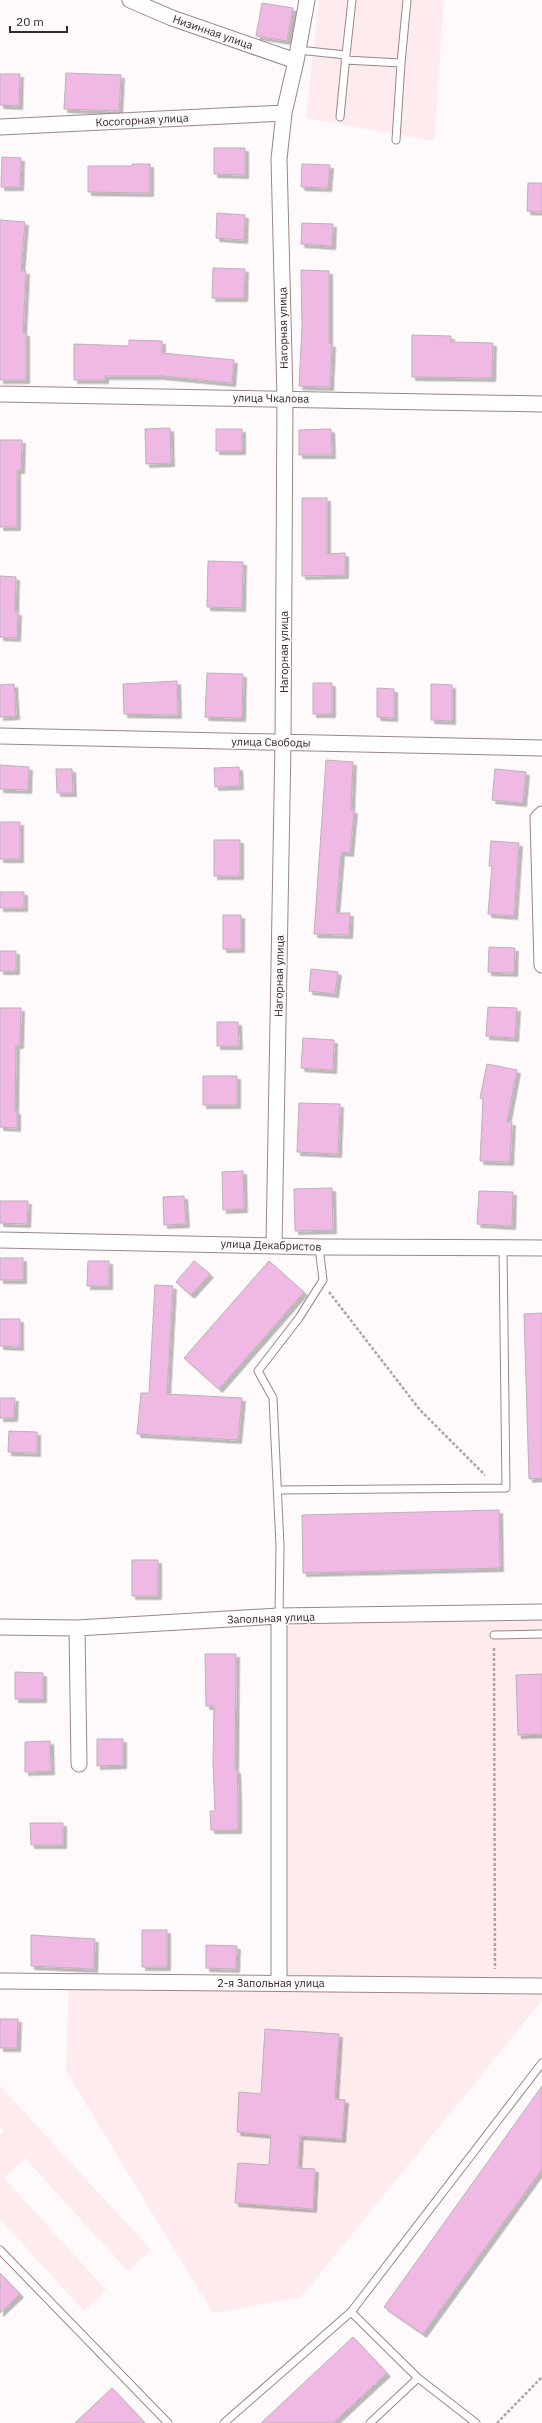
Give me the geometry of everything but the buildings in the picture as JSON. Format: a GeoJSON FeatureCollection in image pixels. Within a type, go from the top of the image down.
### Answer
{"type":"FeatureCollection","features":[{"type":"Feature","properties":{"kind":"street","name":"Низинная улица"},"geometry":{"type":"LineString","coordinates":[[130,0],[172,18],[297,56]]}},
{"type":"Feature","properties":{"kind":"street","name":"Нагорная улица"},"geometry":{"type":"LineString","coordinates":[[274,1245],[283,743],[285,398],[279,159],[284,112],[297,56],[307,0]]}},
{"type":"Feature","properties":{"kind":"street","name":"Косогорная улица"},"geometry":{"type":"LineString","coordinates":[[0,127],[284,112]]}},
{"type":"Feature","properties":{"kind":"street","name":"улица Чкалова"},"geometry":{"type":"LineString","coordinates":[[0,394],[285,398],[542,404]]}},
{"type":"Feature","properties":{"kind":"street","name":"улица Свободы"},"geometry":{"type":"LineString","coordinates":[[0,736],[542,748]]}},
{"type":"Feature","properties":{"kind":"street"},"geometry":{"type":"LineString","coordinates":[[542,814],[538,818],[542,965]]}},
{"type":"Feature","properties":{"kind":"street","name":"улица Декабристов"},"geometry":{"type":"LineString","coordinates":[[0,1240],[319,1247],[542,1248]]}},
{"type":"Feature","properties":{"kind":"street","name":"Запольная улица"},"geometry":{"type":"LineString","coordinates":[[0,1627],[77,1628],[279,1616],[542,1612]]}},
{"type":"Feature","properties":{"kind":"street"},"geometry":{"type":"LineString","coordinates":[[279,1616],[279,1983]]}},
{"type":"Feature","properties":{"kind":"street"},"geometry":{"type":"LineString","coordinates":[[77,1628],[79,1764]]}},
{"type":"Feature","properties":{"kind":"street","name":"2-я Запольная улица"},"geometry":{"type":"LineString","coordinates":[[0,1982],[542,1986]]}},
{"type":"Feature","properties":{"kind":"lane"},"geometry":{"type":"LineString","coordinates":[[340,118],[352,0]]}},
{"type":"Feature","properties":{"kind":"lane"},"geometry":{"type":"LineString","coordinates":[[396,140],[407,0]]}},
{"type":"Feature","properties":{"kind":"lane"},"geometry":{"type":"LineString","coordinates":[[297,56],[345,58],[401,63]]}},
{"type":"Feature","properties":{"kind":"lane"},"geometry":{"type":"LineString","coordinates":[[279,1616],[280,1546],[273,1398],[258,1371],[299,1318],[322,1282],[319,1247]]}},
{"type":"Feature","properties":{"kind":"lane"},"geometry":{"type":"LineString","coordinates":[[278,1490],[506,1488],[503,1248]]}},
{"type":"Feature","properties":{"kind":"lane"},"geometry":{"type":"LineString","coordinates":[[494,1635],[542,1634]]}},
{"type":"Feature","properties":{"kind":"lane"},"geometry":{"type":"LineString","coordinates":[[224,2423],[351,2312],[542,2062]]}},
{"type":"Feature","properties":{"kind":"lane"},"geometry":{"type":"LineString","coordinates":[[0,2250],[168,2423]]}},
{"type":"Feature","properties":{"kind":"lane"},"geometry":{"type":"LineString","coordinates":[[351,2312],[418,2378],[476,2423]]}},
{"type":"Feature","properties":{"kind":"lane"},"geometry":{"type":"LineString","coordinates":[[370,2423],[418,2378]]}},
{"type":"Feature","properties":{"kind":"path"},"geometry":{"type":"LineString","coordinates":[[322,1282],[420,1410],[498,1488]]}},
{"type":"Feature","properties":{"kind":"path"},"geometry":{"type":"LineString","coordinates":[[494,1635],[494,1985]]}},
{"type":"Feature","properties":{"kind":"path"},"geometry":{"type":"LineString","coordinates":[[497,2423],[542,2378]]}},
{"type":"Feature","properties":{"kind":"shaded area"},"geometry":{"type":"Polygon","coordinates":[[[319,0],[444,0],[434,141],[306,118],[319,0]]]}},
{"type":"Feature","properties":{"kind":"shaded area"},"geometry":{"type":"Polygon","coordinates":[[[542,1613],[542,1983],[284,1979],[283,1616],[542,1613]]]}},
{"type":"Feature","properties":{"kind":"shaded area"},"geometry":{"type":"Polygon","coordinates":[[[69,1985],[542,1989],[542,2000],[301,2297],[213,2313],[66,2071],[69,1985]]]}},
{"type":"Feature","properties":{"kind":"shaded area"},"geometry":{"type":"Polygon","coordinates":[[[0,2086],[151,2250],[128,2271],[25,2158],[4,2178],[106,2290],[84,2311],[0,2219],[0,2135],[4,2131],[0,2127],[0,2086]]]}}]}
